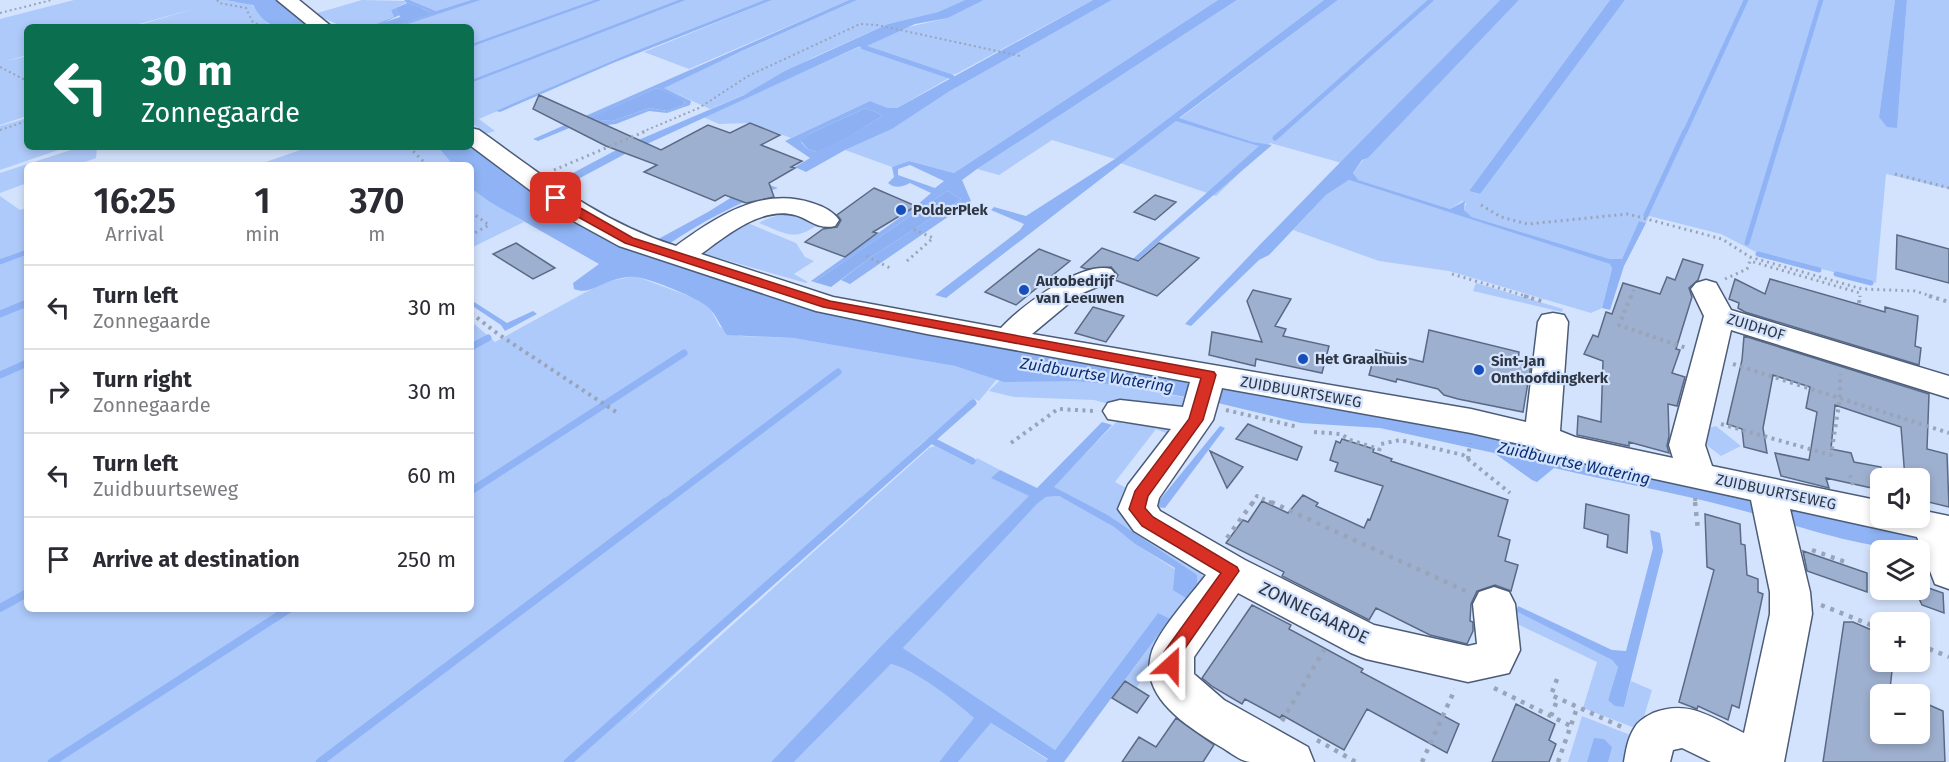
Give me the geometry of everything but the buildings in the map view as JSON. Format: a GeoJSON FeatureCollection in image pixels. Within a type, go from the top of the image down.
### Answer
{"type":"FeatureCollection","features":[{"type":"Feature","properties":{"kind":"street"},"geometry":{"type":"LineString","coordinates":[[287,0],[318,24]]}},
{"type":"Feature","properties":{"kind":"street","name":"ZUIDBUURTSEWEG"},"geometry":{"type":"LineString","coordinates":[[474,137],[575,211],[629,240],[827,305],[1010,339],[1210,398],[1471,421],[1542,437],[1696,489],[1769,503],[1870,514]]}},
{"type":"Feature","properties":{"kind":"street"},"geometry":{"type":"LineString","coordinates":[[661,251],[708,235],[759,209],[793,206],[825,220]]}},
{"type":"Feature","properties":{"kind":"street"},"geometry":{"type":"LineString","coordinates":[[1010,339],[1013,333],[1070,288],[1101,275]]}},
{"type":"Feature","properties":{"kind":"street","name":"ZUIDHOF"},"geometry":{"type":"LineString","coordinates":[[1696,489],[1688,445],[1710,356],[1713,302],[1840,353],[1949,387]]}},
{"type":"Feature","properties":{"kind":"street"},"geometry":{"type":"LineString","coordinates":[[1542,437],[1553,322]]}},
{"type":"Feature","properties":{"kind":"street"},"geometry":{"type":"LineString","coordinates":[[1120,411],[1210,398]]}},
{"type":"Feature","properties":{"kind":"street","name":"ZONNEGAARDE"},"geometry":{"type":"LineString","coordinates":[[1210,398],[1141,495],[1137,509],[1147,521],[1221,566],[1366,641],[1476,663]]}},
{"type":"Feature","properties":{"kind":"street"},"geometry":{"type":"LineString","coordinates":[[1649,750],[1666,729],[1685,727],[1760,762],[1791,614],[1790,592],[1769,503]]}},
{"type":"Feature","properties":{"kind":"street"},"geometry":{"type":"LineString","coordinates":[[1910,528],[1942,546]]}},
{"type":"Feature","properties":{"kind":"street"},"geometry":{"type":"LineString","coordinates":[[1221,566],[1173,652],[1171,665],[1173,680],[1188,700],[1259,752]]}},
{"type":"Feature","properties":{"kind":"street"},"geometry":{"type":"LineString","coordinates":[[1476,663],[1494,604]]}},
{"type":"Feature","properties":{"kind":"path"},"geometry":{"type":"LineString","coordinates":[[0,13],[52,0]]}},
{"type":"Feature","properties":{"kind":"path"},"geometry":{"type":"LineString","coordinates":[[218,0],[219,3],[246,8],[252,21],[257,24]]}},
{"type":"Feature","properties":{"kind":"path"},"geometry":{"type":"LineString","coordinates":[[531,180],[699,108],[748,76],[860,24],[877,23],[902,31],[984,45],[1020,56]]}},
{"type":"Feature","properties":{"kind":"path"},"geometry":{"type":"LineString","coordinates":[[0,67],[24,79]]}},
{"type":"Feature","properties":{"kind":"path"},"geometry":{"type":"LineString","coordinates":[[0,130],[24,122]]}},
{"type":"Feature","properties":{"kind":"path"},"geometry":{"type":"LineString","coordinates":[[412,150],[424,162]]}},
{"type":"Feature","properties":{"kind":"path"},"geometry":{"type":"LineString","coordinates":[[1895,174],[1949,188]]}},
{"type":"Feature","properties":{"kind":"path"},"geometry":{"type":"LineString","coordinates":[[1481,205],[1502,217],[1528,224],[1628,214],[1722,239],[1750,257],[1862,289],[1915,291],[1949,302]]}},
{"type":"Feature","properties":{"kind":"path"},"geometry":{"type":"LineString","coordinates":[[474,214],[489,225],[474,233]]}},
{"type":"Feature","properties":{"kind":"path"},"geometry":{"type":"LineString","coordinates":[[907,261],[933,238],[913,229]]}},
{"type":"Feature","properties":{"kind":"path"},"geometry":{"type":"LineString","coordinates":[[866,256],[890,268]]}},
{"type":"Feature","properties":{"kind":"path"},"geometry":{"type":"LineString","coordinates":[[1713,302],[1747,269],[1750,261],[1860,293],[1859,303]]}},
{"type":"Feature","properties":{"kind":"path"},"geometry":{"type":"LineString","coordinates":[[1452,274],[1566,308],[1564,317],[1553,322]]}},
{"type":"Feature","properties":{"kind":"path"},"geometry":{"type":"LineString","coordinates":[[1635,287],[1619,325],[1949,433]]}},
{"type":"Feature","properties":{"kind":"path"},"geometry":{"type":"LineString","coordinates":[[474,315],[616,412]]}},
{"type":"Feature","properties":{"kind":"path"},"geometry":{"type":"LineString","coordinates":[[1695,415],[1764,438],[1831,455],[1840,398],[1840,353]]}},
{"type":"Feature","properties":{"kind":"path"},"geometry":{"type":"LineString","coordinates":[[1210,398],[1298,427]]}},
{"type":"Feature","properties":{"kind":"path"},"geometry":{"type":"LineString","coordinates":[[1011,443],[1058,409],[1120,411]]}},
{"type":"Feature","properties":{"kind":"path"},"geometry":{"type":"LineString","coordinates":[[1314,432],[1341,434],[1350,440],[1379,450],[1381,444],[1400,440],[1463,455],[1510,493]]}},
{"type":"Feature","properties":{"kind":"path"},"geometry":{"type":"LineString","coordinates":[[1468,459],[1469,450]]}},
{"type":"Feature","properties":{"kind":"path"},"geometry":{"type":"LineString","coordinates":[[1696,489],[1698,530]]}},
{"type":"Feature","properties":{"kind":"path"},"geometry":{"type":"LineString","coordinates":[[1221,566],[1257,496],[1494,604]]}},
{"type":"Feature","properties":{"kind":"path"},"geometry":{"type":"LineString","coordinates":[[1790,592],[1870,625]]}},
{"type":"Feature","properties":{"kind":"path"},"geometry":{"type":"LineString","coordinates":[[1259,752],[1338,626]]}},
{"type":"Feature","properties":{"kind":"path"},"geometry":{"type":"LineString","coordinates":[[1930,649],[1949,657]]}},
{"type":"Feature","properties":{"kind":"path"},"geometry":{"type":"LineString","coordinates":[[1476,663],[1478,679],[1571,726]]}},
{"type":"Feature","properties":{"kind":"path"},"geometry":{"type":"LineString","coordinates":[[1422,762],[1476,663]]}},
{"type":"Feature","properties":{"kind":"path"},"geometry":{"type":"LineString","coordinates":[[1557,679],[1551,695],[1649,750]]}},
{"type":"Feature","properties":{"kind":"path"},"geometry":{"type":"LineString","coordinates":[[1551,716],[1558,698]]}},
{"type":"Feature","properties":{"kind":"path"},"geometry":{"type":"LineString","coordinates":[[1558,762],[1577,708]]}},
{"type":"Feature","properties":{"kind":"shaded area"},"geometry":{"type":"Polygon","coordinates":[[[74,0],[225,0],[250,4],[270,24],[142,24],[197,8],[139,24],[24,24],[24,56],[3,62],[24,57],[24,117],[0,125],[0,19],[74,0]]]}},
{"type":"Feature","properties":{"kind":"shaded area"},"geometry":{"type":"Polygon","coordinates":[[[362,0],[411,0],[391,10],[394,17],[378,24],[337,24],[314,14],[362,0]]]}},
{"type":"Feature","properties":{"kind":"shaded area"},"geometry":{"type":"Polygon","coordinates":[[[411,0],[471,0],[436,11],[411,0]]]}},
{"type":"Feature","properties":{"kind":"shaded area"},"geometry":{"type":"Polygon","coordinates":[[[481,0],[594,0],[474,43],[474,24],[408,24],[481,0]]]}},
{"type":"Feature","properties":{"kind":"shaded area"},"geometry":{"type":"Polygon","coordinates":[[[602,0],[678,0],[474,79],[474,46],[602,0]]]}},
{"type":"Feature","properties":{"kind":"shaded area"},"geometry":{"type":"Polygon","coordinates":[[[686,0],[764,0],[633,52],[479,119],[495,131],[485,134],[474,125],[474,82],[686,0]]]}},
{"type":"Feature","properties":{"kind":"shaded area"},"geometry":{"type":"Polygon","coordinates":[[[772,0],[849,0],[689,69],[644,52],[772,0]]]}},
{"type":"Feature","properties":{"kind":"shaded area"},"geometry":{"type":"Polygon","coordinates":[[[857,0],[965,0],[938,12],[888,24],[812,58],[762,87],[710,109],[664,88],[667,85],[857,0]]]}},
{"type":"Feature","properties":{"kind":"shaded area"},"geometry":{"type":"Polygon","coordinates":[[[984,0],[1093,0],[956,74],[950,75],[867,46],[904,28],[948,18],[984,0]]]}},
{"type":"Feature","properties":{"kind":"shaded area"},"geometry":{"type":"Polygon","coordinates":[[[1112,0],[1218,0],[954,173],[909,161],[892,167],[845,150],[892,129],[950,91],[1112,0]]]}},
{"type":"Feature","properties":{"kind":"shaded area"},"geometry":{"type":"Polygon","coordinates":[[[1237,0],[1324,0],[1115,159],[1052,140],[999,175],[977,169],[1237,0]]]}},
{"type":"Feature","properties":{"kind":"shaded area"},"geometry":{"type":"Polygon","coordinates":[[[1338,0],[1500,0],[1342,163],[1270,143],[1216,196],[1120,163],[1338,0]]]}},
{"type":"Feature","properties":{"kind":"shaded area"},"geometry":{"type":"Polygon","coordinates":[[[1519,0],[1610,0],[1469,191],[1479,194],[1625,0],[1895,0],[1879,117],[1897,127],[1907,0],[1949,0],[1949,189],[1886,174],[1876,283],[1756,252],[1721,234],[1649,216],[1646,223],[1639,221],[1622,259],[1610,259],[1472,217],[1464,210],[1466,203],[1462,201],[1450,209],[1357,180],[1353,173],[1363,160],[1368,158],[1519,0]]]}},
{"type":"Feature","properties":{"kind":"shaded area"},"geometry":{"type":"Polygon","coordinates":[[[413,4],[433,14],[401,24],[382,24],[400,17],[396,8],[413,4]]]}},
{"type":"Feature","properties":{"kind":"shaded area"},"geometry":{"type":"Polygon","coordinates":[[[859,47],[949,78],[897,108],[888,108],[870,101],[791,138],[751,123],[719,124],[703,117],[859,47]]]}},
{"type":"Feature","properties":{"kind":"shaded area"},"geometry":{"type":"Polygon","coordinates":[[[657,88],[685,101],[684,105],[667,111],[650,108],[612,121],[587,119],[657,88]]]}},
{"type":"Feature","properties":{"kind":"shaded area"},"geometry":{"type":"Polygon","coordinates":[[[866,108],[882,115],[881,117],[830,147],[812,151],[801,141],[811,133],[866,108]]]}},
{"type":"Feature","properties":{"kind":"shaded area"},"geometry":{"type":"Polygon","coordinates":[[[24,119],[24,150],[58,150],[0,170],[0,126],[24,119]]]}},
{"type":"Feature","properties":{"kind":"shaded area"},"geometry":{"type":"Polygon","coordinates":[[[71,150],[97,150],[96,158],[85,162],[34,162],[71,150]]]}},
{"type":"Feature","properties":{"kind":"shaded area"},"geometry":{"type":"Polygon","coordinates":[[[300,150],[440,150],[450,162],[266,162],[300,150]]]}},
{"type":"Feature","properties":{"kind":"shaded area"},"geometry":{"type":"Polygon","coordinates":[[[24,165],[24,184],[0,193],[0,173],[24,165]]]}},
{"type":"Feature","properties":{"kind":"shaded area"},"geometry":{"type":"Polygon","coordinates":[[[1349,180],[1611,264],[1602,308],[1591,313],[1449,271],[1379,261],[1293,230],[1326,195],[1349,180]]]}},
{"type":"Feature","properties":{"kind":"shaded area"},"geometry":{"type":"Polygon","coordinates":[[[474,190],[524,222],[474,247],[474,190]]]}},
{"type":"Feature","properties":{"kind":"shaded area"},"geometry":{"type":"Polygon","coordinates":[[[947,191],[961,199],[871,257],[831,287],[814,282],[947,191]]]}},
{"type":"Feature","properties":{"kind":"shaded area"},"geometry":{"type":"Polygon","coordinates":[[[0,196],[20,210],[24,209],[24,612],[474,612],[474,324],[495,342],[610,281],[635,276],[697,299],[710,308],[720,327],[739,336],[793,338],[955,366],[997,379],[979,401],[974,399],[921,444],[619,727],[929,448],[935,446],[970,464],[977,458],[1000,470],[992,478],[1030,496],[884,643],[771,762],[0,762],[0,196]]]}},
{"type":"Feature","properties":{"kind":"shaded area"},"geometry":{"type":"Polygon","coordinates":[[[791,210],[820,223],[803,233],[790,234],[759,223],[783,214],[791,210]]]}},
{"type":"Feature","properties":{"kind":"shaded area"},"geometry":{"type":"Polygon","coordinates":[[[743,221],[796,243],[805,257],[814,261],[794,274],[808,282],[701,253],[743,221]]]}},
{"type":"Feature","properties":{"kind":"shaded area"},"geometry":{"type":"Polygon","coordinates":[[[1476,283],[1563,309],[1562,312],[1473,291],[1476,283]]]}},
{"type":"Feature","properties":{"kind":"shaded area"},"geometry":{"type":"Polygon","coordinates":[[[1000,380],[1073,381],[1120,385],[1187,398],[1186,407],[1167,411],[1120,407],[1094,400],[1014,397],[989,391],[1000,380]]]}},
{"type":"Feature","properties":{"kind":"shaded area"},"geometry":{"type":"Polygon","coordinates":[[[1121,417],[1121,423],[1161,427],[1179,424],[1173,436],[1156,429],[1115,482],[1132,491],[1190,558],[1186,563],[1202,576],[1202,589],[1188,618],[1137,687],[1125,680],[1169,620],[1158,613],[1055,750],[903,648],[1046,497],[1059,496],[1114,527],[1135,544],[1197,583],[1106,514],[1053,487],[1121,417]]]}},
{"type":"Feature","properties":{"kind":"shaded area"},"geometry":{"type":"Polygon","coordinates":[[[1716,426],[1741,446],[1721,456],[1700,440],[1702,430],[1716,426]]]}},
{"type":"Feature","properties":{"kind":"shaded area"},"geometry":{"type":"Polygon","coordinates":[[[1508,606],[1612,660],[1618,667],[1608,700],[1624,707],[1631,681],[1652,690],[1640,730],[1583,708],[1597,662],[1515,623],[1508,606]]]}},
{"type":"Feature","properties":{"kind":"shaded area"},"geometry":{"type":"Polygon","coordinates":[[[891,664],[923,679],[975,718],[939,762],[794,762],[891,664]]]}},
{"type":"Feature","properties":{"kind":"shaded area"},"geometry":{"type":"Polygon","coordinates":[[[1582,716],[1638,738],[1631,762],[1568,762],[1582,716]]]}},
{"type":"Feature","properties":{"kind":"shaded area"},"geometry":{"type":"Polygon","coordinates":[[[991,723],[1048,760],[1046,762],[958,762],[991,723]]]}},
{"type":"Feature","properties":{"kind":"water"},"geometry":{"type":"Polygon","coordinates":[[[225,0],[282,0],[310,24],[270,24],[253,5],[225,0]]]}},
{"type":"Feature","properties":{"kind":"water"},"geometry":{"type":"Polygon","coordinates":[[[404,0],[410,0],[436,11],[471,0],[481,0],[408,24],[401,24],[432,14],[414,6],[401,7],[396,9],[402,14],[384,24],[377,24],[394,17],[391,10],[407,3],[404,0]]]}},
{"type":"Feature","properties":{"kind":"water"},"geometry":{"type":"Polygon","coordinates":[[[594,0],[602,0],[474,46],[474,43],[594,0]]]}},
{"type":"Feature","properties":{"kind":"water"},"geometry":{"type":"Polygon","coordinates":[[[678,0],[686,0],[474,82],[474,79],[678,0]]]}},
{"type":"Feature","properties":{"kind":"water"},"geometry":{"type":"Polygon","coordinates":[[[764,0],[772,0],[613,63],[500,112],[496,111],[633,52],[764,0]]]}},
{"type":"Feature","properties":{"kind":"water"},"geometry":{"type":"Polygon","coordinates":[[[849,0],[857,0],[664,88],[691,101],[690,105],[667,113],[649,111],[616,124],[600,126],[579,124],[538,141],[533,139],[849,0]],[[657,88],[588,119],[612,121],[650,108],[667,111],[684,105],[685,102],[657,88]]]}},
{"type":"Feature","properties":{"kind":"water"},"geometry":{"type":"Polygon","coordinates":[[[965,0],[984,0],[948,18],[915,24],[867,46],[858,47],[625,154],[580,178],[571,174],[622,147],[744,95],[785,71],[888,24],[938,12],[965,0]]]}},
{"type":"Feature","properties":{"kind":"water"},"geometry":{"type":"Polygon","coordinates":[[[1093,0],[1112,0],[950,91],[892,129],[845,150],[806,172],[795,167],[810,158],[785,141],[870,101],[888,108],[897,108],[1093,0]],[[866,108],[811,133],[801,142],[812,151],[823,150],[882,115],[866,108]]]}},
{"type":"Feature","properties":{"kind":"water"},"geometry":{"type":"Polygon","coordinates":[[[1218,0],[1237,0],[962,180],[971,201],[850,284],[841,280],[871,257],[961,199],[947,191],[814,282],[811,281],[931,193],[910,183],[899,187],[888,183],[894,177],[892,167],[909,161],[954,173],[1218,0]],[[910,165],[898,169],[898,175],[935,188],[944,181],[910,165]]]}},
{"type":"Feature","properties":{"kind":"water"},"geometry":{"type":"Polygon","coordinates":[[[1324,0],[1338,0],[1179,118],[1252,142],[1272,145],[1120,275],[1116,274],[1259,146],[1176,121],[946,298],[935,295],[1020,230],[1024,224],[991,210],[994,207],[1026,216],[1115,159],[1324,0]]]}},
{"type":"Feature","properties":{"kind":"water"},"geometry":{"type":"Polygon","coordinates":[[[1500,0],[1519,0],[1368,158],[1362,160],[1353,173],[1358,180],[1450,209],[1465,201],[1464,210],[1472,217],[1610,259],[1622,259],[1639,221],[1646,223],[1624,266],[1610,310],[1602,308],[1612,268],[1610,264],[1349,180],[1326,195],[1269,255],[1259,260],[1191,326],[1185,324],[1302,201],[1500,0]]]}},
{"type":"Feature","properties":{"kind":"water"},"geometry":{"type":"Polygon","coordinates":[[[1610,0],[1625,0],[1480,194],[1469,191],[1610,0]]]}},
{"type":"Feature","properties":{"kind":"water"},"geometry":{"type":"Polygon","coordinates":[[[1895,0],[1907,0],[1897,128],[1887,127],[1879,117],[1895,0]]]}},
{"type":"Feature","properties":{"kind":"water","name":"Zuidbuurtse Watering"},"geometry":{"type":"Polygon","coordinates":[[[474,145],[576,221],[620,245],[638,250],[708,212],[748,187],[732,172],[778,188],[745,201],[713,218],[652,256],[761,293],[1445,427],[1870,520],[1870,528],[1908,528],[1949,537],[1937,560],[1930,558],[1930,540],[1870,540],[1870,545],[1711,502],[1554,468],[1537,482],[1494,453],[1380,428],[1301,423],[1218,403],[1120,385],[1073,381],[1004,382],[955,366],[793,338],[727,335],[712,311],[704,304],[652,281],[628,277],[589,290],[574,289],[573,283],[599,264],[490,202],[474,190],[474,162],[450,162],[440,150],[474,150],[474,145]]]}},
{"type":"Feature","properties":{"kind":"water"},"geometry":{"type":"Polygon","coordinates":[[[474,302],[507,323],[533,311],[537,314],[505,331],[501,325],[474,307],[474,302]]]}},
{"type":"Feature","properties":{"kind":"water"},"geometry":{"type":"Polygon","coordinates":[[[1102,422],[1112,425],[1054,487],[1106,514],[1197,575],[1197,583],[1186,598],[1173,590],[1175,568],[1135,544],[1114,527],[1059,496],[1046,497],[903,648],[1055,750],[1158,613],[1170,619],[1064,762],[1046,762],[1048,759],[991,723],[958,762],[939,762],[974,718],[923,679],[891,664],[794,762],[771,762],[1029,496],[991,478],[1000,470],[1037,488],[1102,422]]]}},
{"type":"Feature","properties":{"kind":"water"},"geometry":{"type":"Polygon","coordinates":[[[1220,426],[1225,428],[1165,508],[1157,507],[1158,502],[1220,426]]]}},
{"type":"Feature","properties":{"kind":"water"},"geometry":{"type":"Polygon","coordinates":[[[1650,530],[1660,533],[1663,551],[1624,707],[1615,706],[1608,700],[1618,667],[1612,660],[1516,611],[1518,606],[1612,650],[1626,651],[1653,548],[1650,530]]]}},
{"type":"Feature","properties":{"kind":"water"},"geometry":{"type":"Polygon","coordinates":[[[1594,738],[1604,739],[1612,747],[1608,762],[1587,762],[1594,738]]]}},
{"type":"Feature","properties":{"kind":"waterway"},"geometry":{"type":"LineString","coordinates":[[1282,132],[1431,0]]}},
{"type":"Feature","properties":{"kind":"waterway"},"geometry":{"type":"LineString","coordinates":[[1685,132],[1746,0]]}},
{"type":"Feature","properties":{"kind":"waterway"},"geometry":{"type":"LineString","coordinates":[[1781,132],[1821,0]]}},
{"type":"Feature","properties":{"kind":"waterway"},"geometry":{"type":"LineString","coordinates":[[863,47],[952,77]]}},
{"type":"Feature","properties":{"kind":"waterway"},"geometry":{"type":"LineString","coordinates":[[1275,138],[1283,131]]}},
{"type":"Feature","properties":{"kind":"waterway"},"geometry":{"type":"LineString","coordinates":[[1646,215],[1685,131]]}},
{"type":"Feature","properties":{"kind":"waterway"},"geometry":{"type":"LineString","coordinates":[[1747,243],[1781,131]]}},
{"type":"Feature","properties":{"kind":"waterway"},"geometry":{"type":"LineString","coordinates":[[0,262],[24,253]]}},
{"type":"Feature","properties":{"kind":"waterway"},"geometry":{"type":"LineString","coordinates":[[1758,254],[1819,270]]}},
{"type":"Feature","properties":{"kind":"waterway"},"geometry":{"type":"LineString","coordinates":[[1836,274],[1871,283]]}},
{"type":"Feature","properties":{"kind":"waterway"},"geometry":{"type":"LineString","coordinates":[[0,314],[24,304]]}},
{"type":"Feature","properties":{"kind":"waterway"},"geometry":{"type":"LineString","coordinates":[[474,345],[488,338]]}},
{"type":"Feature","properties":{"kind":"waterway"},"geometry":{"type":"LineString","coordinates":[[474,489],[684,353]]}},
{"type":"Feature","properties":{"kind":"waterway"},"geometry":{"type":"LineString","coordinates":[[0,375],[24,364]]}},
{"type":"Feature","properties":{"kind":"waterway"},"geometry":{"type":"LineString","coordinates":[[663,504],[838,372]]}},
{"type":"Feature","properties":{"kind":"waterway"},"geometry":{"type":"LineString","coordinates":[[931,440],[973,403]]}},
{"type":"Feature","properties":{"kind":"waterway"},"geometry":{"type":"LineString","coordinates":[[859,504],[931,440]]}},
{"type":"Feature","properties":{"kind":"waterway"},"geometry":{"type":"LineString","coordinates":[[931,440],[972,461]]}},
{"type":"Feature","properties":{"kind":"waterway"},"geometry":{"type":"LineString","coordinates":[[320,762],[665,502]]}},
{"type":"Feature","properties":{"kind":"waterway"},"geometry":{"type":"LineString","coordinates":[[568,762],[861,502]]}},
{"type":"Feature","properties":{"kind":"waterway"},"geometry":{"type":"LineString","coordinates":[[0,608],[24,595]]}},
{"type":"Feature","properties":{"kind":"waterway"},"geometry":{"type":"LineString","coordinates":[[52,762],[284,612]]}},
{"type":"Feature","properties":{"kind":"place","name":"PolderPlek"},"geometry":{"type":"Point","coordinates":[901,210]}},
{"type":"Feature","properties":{"kind":"place","name":"Autobedrijf van Leeuwen"},"geometry":{"type":"Point","coordinates":[1024,290]}},
{"type":"Feature","properties":{"kind":"place","name":"Het Graalhuis"},"geometry":{"type":"Point","coordinates":[1303,359]}},
{"type":"Feature","properties":{"kind":"place","name":"Sint-Jan Onthoofdingkerk"},"geometry":{"type":"Point","coordinates":[1479,370]}},
{"type":"Feature","properties":{"kind":"route"},"geometry":{"type":"LineString","coordinates":[[556,198],[629,240],[827,305],[1209,375],[1196,420],[1141,495],[1137,509],[1147,521],[1231,571],[1173,652],[1171,665]]}}]}
